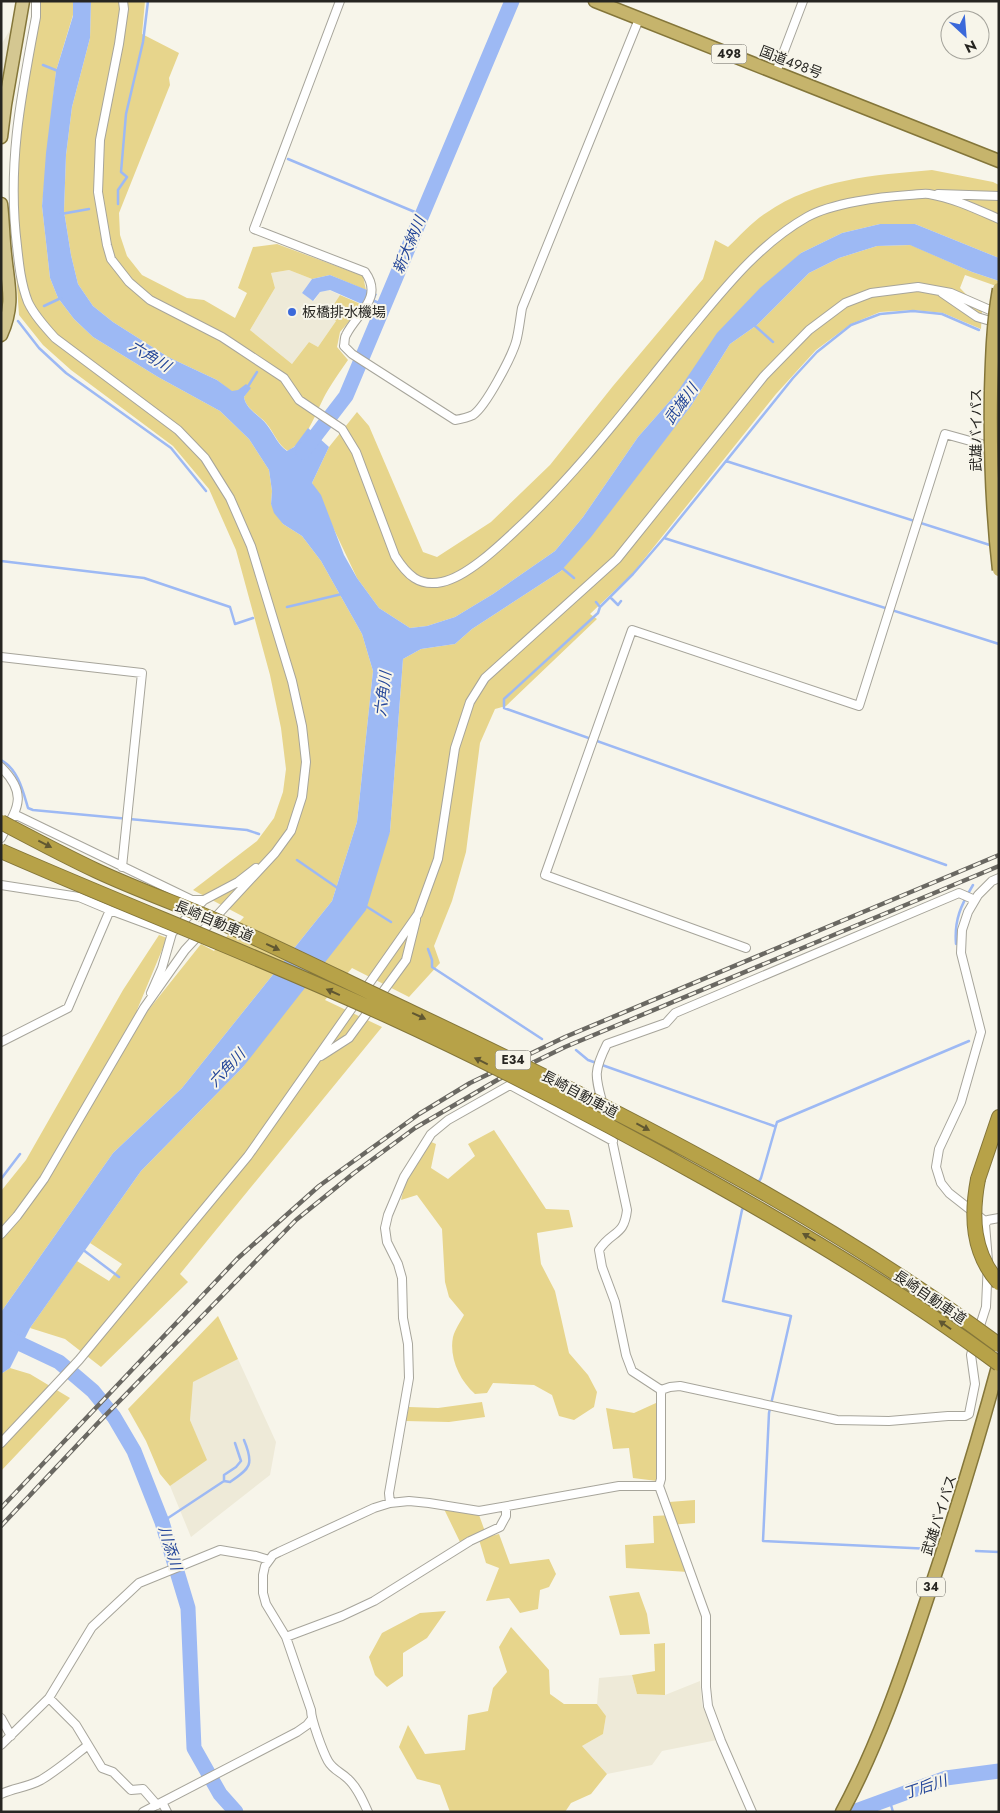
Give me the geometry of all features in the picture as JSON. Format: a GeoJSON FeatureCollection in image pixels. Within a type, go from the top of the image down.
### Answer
{"type":"FeatureCollection","features":[{"type":"Feature","properties":{"kind":"highway","name":"国道498号"},"geometry":{"type":"LineString","coordinates":[[596,1],[999,161]]}},
{"type":"Feature","properties":{"kind":"highway","name":"武雄バイパス"},"geometry":{"type":"LineString","coordinates":[[999,289],[992,360],[990,451],[993,520],[999,570]]}},
{"type":"Feature","properties":{"kind":"highway","name":"長崎自動車道"},"geometry":{"type":"LineString","coordinates":[[1,822],[98,872],[232,927],[535,1071],[657,1134],[852,1244],[999,1345]]}},
{"type":"Feature","properties":{"kind":"highway","name":"長崎自動車道"},"geometry":{"type":"LineString","coordinates":[[1,851],[97,893],[224,944],[378,1012],[528,1084],[660,1153],[841,1256],[917,1306],[999,1364]]}},
{"type":"Feature","properties":{"kind":"highway"},"geometry":{"type":"LineString","coordinates":[[999,1117],[978,1179],[973,1218],[980,1252],[999,1283]]}},
{"type":"Feature","properties":{"kind":"highway","name":"武雄バイパス"},"geometry":{"type":"LineString","coordinates":[[844,1808],[870,1754],[906,1661],[978,1441],[999,1364]]}},
{"type":"Feature","properties":{"kind":"main road"},"geometry":{"type":"LineString","coordinates":[[1,137],[24,1]]}},
{"type":"Feature","properties":{"kind":"main road"},"geometry":{"type":"LineString","coordinates":[[1,204],[11,297],[7,322],[1,335]]}},
{"type":"Feature","properties":{"kind":"street"},"geometry":{"type":"LineString","coordinates":[[1,1234],[17,1216],[44,1179],[144,1008],[184,950],[275,853],[291,831],[302,797],[306,762],[302,726],[292,681],[251,546],[230,498],[205,458],[178,430],[55,338],[42,324],[28,302],[20,274],[15,229],[13,173],[18,109],[36,17],[36,1]]}},
{"type":"Feature","properties":{"kind":"street"},"geometry":{"type":"LineString","coordinates":[[124,1],[124,10],[100,140],[99,158],[98,192],[106,244],[111,259],[129,282],[150,300],[222,337],[284,378],[299,400],[342,429],[356,452],[395,556],[403,569],[415,579],[427,584],[444,582],[468,570],[496,549],[533,515],[570,475],[738,272],[777,237],[808,216],[842,205],[885,197],[928,194],[999,196]]}},
{"type":"Feature","properties":{"kind":"street"},"geometry":{"type":"LineString","coordinates":[[340,1],[254,230],[365,272],[371,280],[373,290],[365,310],[345,336],[344,346],[352,354],[455,420],[464,419],[474,414],[500,376],[515,343],[522,308],[638,18]]}},
{"type":"Feature","properties":{"kind":"street"},"geometry":{"type":"LineString","coordinates":[[776,72],[803,1]]}},
{"type":"Feature","properties":{"kind":"street"},"geometry":{"type":"LineString","coordinates":[[928,194],[963,204],[999,219]]}},
{"type":"Feature","properties":{"kind":"street"},"geometry":{"type":"LineString","coordinates":[[316,1059],[349,1038],[406,960],[418,914],[438,859],[455,748],[470,702],[485,678],[617,560],[764,376],[808,330],[846,303],[871,293],[918,288],[951,293],[999,314]]}},
{"type":"Feature","properties":{"kind":"street"},"geometry":{"type":"LineString","coordinates":[[939,291],[977,317],[999,324]]}},
{"type":"Feature","properties":{"kind":"street"},"geometry":{"type":"LineString","coordinates":[[746,948],[545,875],[632,630],[859,706],[945,434],[999,449]]}},
{"type":"Feature","properties":{"kind":"street"},"geometry":{"type":"LineString","coordinates":[[1,657],[142,673],[122,867]]}},
{"type":"Feature","properties":{"kind":"street"},"geometry":{"type":"LineString","coordinates":[[1,767],[10,776],[19,800],[1,838]]}},
{"type":"Feature","properties":{"kind":"street"},"geometry":{"type":"LineString","coordinates":[[14,814],[192,900],[204,900]]}},
{"type":"Feature","properties":{"kind":"street"},"geometry":{"type":"LineString","coordinates":[[144,1008],[162,968],[172,933],[204,900],[238,882],[275,853]]}},
{"type":"Feature","properties":{"kind":"street"},"geometry":{"type":"LineString","coordinates":[[661,1390],[670,1386],[680,1386],[837,1420],[889,1421],[967,1415],[975,1384],[971,1355],[986,1307],[988,1261],[986,1222],[949,1193],[941,1183],[936,1167],[939,1149],[961,1102],[981,1032],[961,953],[962,930],[968,912],[975,900],[992,881],[999,878]]}},
{"type":"Feature","properties":{"kind":"street"},"geometry":{"type":"LineString","coordinates":[[1,885],[79,897],[172,933]]}},
{"type":"Feature","properties":{"kind":"street"},"geometry":{"type":"LineString","coordinates":[[661,1390],[632,1371],[626,1355],[615,1302],[602,1267],[599,1250],[605,1241],[621,1230],[626,1221],[627,1210],[613,1141],[596,1078],[598,1063],[607,1044],[666,1023],[675,1013],[959,893],[975,900]]}},
{"type":"Feature","properties":{"kind":"street"},"geometry":{"type":"LineString","coordinates":[[1,1042],[68,1008],[110,910]]}},
{"type":"Feature","properties":{"kind":"street"},"geometry":{"type":"LineString","coordinates":[[1,1444],[79,1360],[248,1156],[418,914]]}},
{"type":"Feature","properties":{"kind":"street"},"geometry":{"type":"LineString","coordinates":[[390,1503],[389,1493],[409,1378],[410,1361],[403,1318],[402,1278],[388,1242],[386,1228],[388,1215],[404,1177],[431,1134],[448,1120],[510,1086],[613,1141]]}},
{"type":"Feature","properties":{"kind":"street"},"geometry":{"type":"LineString","coordinates":[[986,1222],[993,1218],[999,1218]]}},
{"type":"Feature","properties":{"kind":"street"},"geometry":{"type":"LineString","coordinates":[[661,1390],[661,1479],[659,1486],[706,1616],[706,1687],[708,1706],[752,1812]]}},
{"type":"Feature","properties":{"kind":"street"},"geometry":{"type":"LineString","coordinates":[[368,1812],[356,1788],[348,1778],[333,1768],[327,1761],[311,1720],[310,1710],[286,1637],[266,1604],[263,1593],[263,1575],[269,1560],[279,1552],[374,1508],[390,1503],[409,1501],[479,1511],[619,1486],[659,1486]]}},
{"type":"Feature","properties":{"kind":"street"},"geometry":{"type":"LineString","coordinates":[[286,1637],[342,1616],[374,1601],[470,1540],[500,1527],[506,1516],[506,1507]]}},
{"type":"Feature","properties":{"kind":"street"},"geometry":{"type":"LineString","coordinates":[[1,1745],[49,1698],[92,1627],[139,1583],[220,1550],[269,1560]]}},
{"type":"Feature","properties":{"kind":"street"},"geometry":{"type":"LineString","coordinates":[[49,1698],[76,1725],[102,1768],[113,1772],[131,1790],[143,1790],[167,1812]]}},
{"type":"Feature","properties":{"kind":"street"},"geometry":{"type":"LineString","coordinates":[[1,1718],[10,1736]]}},
{"type":"Feature","properties":{"kind":"street"},"geometry":{"type":"LineString","coordinates":[[143,1812],[297,1732],[311,1720]]}},
{"type":"Feature","properties":{"kind":"street"},"geometry":{"type":"LineString","coordinates":[[1,1794],[14,1788],[24,1788],[41,1780],[88,1745]]}},
{"type":"Feature","properties":{"kind":"shaded area"},"geometry":{"type":"Polygon","coordinates":[[[39,1],[73,1],[73,15],[56,71],[42,206],[50,278],[58,298],[74,319],[93,337],[158,377],[220,411],[249,439],[269,470],[272,491],[271,504],[283,524],[302,536],[321,561],[362,634],[373,671],[357,822],[332,901],[182,1088],[113,1153],[1,1312],[1,1191],[26,1160],[123,990],[159,935],[167,938],[137,1010],[146,1013],[201,944],[214,951],[244,917],[193,890],[257,841],[274,818],[283,792],[286,769],[281,728],[270,675],[236,550],[209,489],[173,446],[71,370],[43,345],[19,315],[16,273],[20,265],[16,172],[39,1]]]}},
{"type":"Feature","properties":{"kind":"shaded area"},"geometry":{"type":"Polygon","coordinates":[[[91,1],[145,1],[142,34],[179,53],[169,78],[170,85],[119,213],[120,235],[127,256],[142,275],[187,298],[204,300],[235,318],[247,293],[238,288],[253,247],[277,244],[363,276],[366,290],[330,275],[312,279],[289,270],[271,273],[275,288],[250,330],[292,364],[309,342],[318,347],[336,321],[327,315],[340,295],[363,305],[340,332],[337,347],[348,360],[328,390],[307,432],[288,451],[281,445],[266,423],[247,405],[244,397],[250,388],[232,392],[217,380],[168,357],[113,322],[93,306],[78,284],[64,211],[66,155],[72,107],[90,38],[91,1]]]}},
{"type":"Feature","properties":{"kind":"shaded area"},"geometry":{"type":"Polygon","coordinates":[[[14,23],[15,37],[3,77],[1,76],[1,45],[14,23]]]}},
{"type":"Feature","properties":{"kind":"shaded area"},"geometry":{"type":"Polygon","coordinates":[[[932,170],[993,182],[999,185],[999,258],[915,224],[880,224],[842,233],[801,253],[638,437],[583,517],[555,551],[493,594],[455,617],[427,626],[410,628],[379,608],[357,578],[312,483],[329,447],[357,412],[369,426],[423,552],[437,557],[491,522],[550,465],[613,386],[703,279],[715,240],[728,247],[766,213],[804,193],[825,186],[867,177],[932,170]]]}},
{"type":"Feature","properties":{"kind":"shaded area"},"geometry":{"type":"Polygon","coordinates":[[[911,245],[972,272],[999,281],[999,287],[965,275],[960,288],[982,311],[981,329],[943,313],[913,310],[880,312],[851,324],[816,350],[776,394],[633,573],[590,614],[597,619],[506,706],[495,709],[480,743],[466,852],[452,901],[434,946],[440,963],[409,997],[352,968],[325,1000],[382,1027],[180,1274],[188,1282],[101,1367],[65,1339],[30,1328],[77,1261],[109,1281],[122,1264],[90,1243],[141,1171],[243,1067],[390,832],[403,659],[421,649],[455,644],[472,629],[561,571],[691,406],[730,344],[757,325],[809,273],[839,258],[877,246],[911,245]]]}},
{"type":"Feature","properties":{"kind":"shaded area"},"geometry":{"type":"Polygon","coordinates":[[[289,270],[312,279],[302,293],[314,301],[320,292],[329,290],[340,295],[328,315],[336,321],[318,347],[309,342],[292,364],[250,330],[275,288],[271,273],[289,270]]]}},
{"type":"Feature","properties":{"kind":"shaded area"},"geometry":{"type":"Polygon","coordinates":[[[494,1130],[546,1209],[569,1210],[573,1227],[537,1233],[541,1264],[555,1291],[569,1353],[588,1375],[597,1392],[594,1407],[574,1420],[559,1416],[552,1395],[534,1385],[493,1383],[487,1393],[475,1394],[464,1382],[456,1368],[452,1345],[454,1334],[464,1315],[449,1297],[445,1282],[442,1229],[417,1195],[401,1200],[407,1175],[429,1141],[436,1144],[431,1168],[448,1179],[475,1156],[468,1144],[494,1130]]]}},
{"type":"Feature","properties":{"kind":"shaded area"},"geometry":{"type":"Polygon","coordinates":[[[218,1316],[238,1359],[193,1382],[190,1420],[207,1460],[170,1486],[160,1474],[146,1441],[128,1409],[218,1316]]]}},
{"type":"Feature","properties":{"kind":"shaded area"},"geometry":{"type":"Polygon","coordinates":[[[238,1359],[276,1442],[270,1475],[191,1537],[170,1486],[206,1460],[190,1420],[192,1382],[238,1359]]]}},
{"type":"Feature","properties":{"kind":"shaded area"},"geometry":{"type":"Polygon","coordinates":[[[10,1368],[30,1374],[70,1398],[1,1471],[1,1374],[10,1368]]]}},
{"type":"Feature","properties":{"kind":"shaded area"},"geometry":{"type":"Polygon","coordinates":[[[482,1402],[485,1417],[449,1422],[405,1421],[409,1407],[438,1408],[482,1402]]]}},
{"type":"Feature","properties":{"kind":"shaded area"},"geometry":{"type":"Polygon","coordinates":[[[656,1403],[657,1481],[633,1478],[629,1448],[613,1449],[606,1408],[634,1413],[656,1403]]]}},
{"type":"Feature","properties":{"kind":"shaded area"},"geometry":{"type":"Polygon","coordinates":[[[695,1500],[695,1523],[669,1525],[688,1572],[626,1568],[625,1545],[654,1543],[653,1516],[673,1515],[669,1502],[695,1500]]]}},
{"type":"Feature","properties":{"kind":"shaded area"},"geometry":{"type":"Polygon","coordinates":[[[444,1509],[479,1515],[487,1537],[499,1534],[510,1564],[549,1559],[556,1574],[549,1587],[540,1590],[538,1609],[520,1613],[509,1598],[486,1601],[499,1568],[486,1563],[477,1533],[460,1542],[444,1509]]]}},
{"type":"Feature","properties":{"kind":"shaded area"},"geometry":{"type":"Polygon","coordinates":[[[639,1592],[647,1614],[650,1634],[620,1635],[609,1596],[639,1592]]]}},
{"type":"Feature","properties":{"kind":"shaded area"},"geometry":{"type":"Polygon","coordinates":[[[446,1611],[427,1638],[403,1653],[403,1676],[387,1687],[375,1675],[369,1657],[382,1633],[420,1613],[446,1611]]]}},
{"type":"Feature","properties":{"kind":"shaded area"},"geometry":{"type":"Polygon","coordinates":[[[511,1627],[549,1670],[550,1694],[564,1704],[597,1704],[606,1716],[603,1734],[582,1746],[607,1774],[591,1794],[571,1803],[565,1812],[450,1812],[440,1785],[417,1779],[399,1747],[408,1725],[425,1754],[465,1750],[468,1715],[488,1711],[493,1688],[507,1672],[499,1647],[511,1627]]]}},
{"type":"Feature","properties":{"kind":"shaded area"},"geometry":{"type":"Polygon","coordinates":[[[665,1643],[665,1695],[637,1694],[632,1675],[655,1671],[654,1644],[665,1643]]]}},
{"type":"Feature","properties":{"kind":"shaded area"},"geometry":{"type":"Polygon","coordinates":[[[632,1675],[637,1694],[665,1695],[700,1681],[702,1705],[717,1740],[662,1751],[652,1765],[607,1774],[582,1746],[603,1734],[606,1716],[597,1704],[599,1678],[632,1675]]]}},
{"type":"Feature","properties":{"kind":"water"},"geometry":{"type":"Polygon","coordinates":[[[73,1],[91,1],[90,38],[72,107],[66,155],[64,211],[78,284],[93,306],[113,322],[168,357],[217,380],[232,391],[238,390],[246,384],[251,388],[244,397],[245,402],[270,428],[279,443],[287,451],[294,447],[308,428],[329,447],[312,483],[321,495],[344,555],[357,578],[379,608],[410,628],[427,626],[455,617],[493,594],[555,551],[583,517],[638,437],[676,394],[717,333],[760,288],[801,253],[842,233],[880,224],[915,224],[999,258],[999,281],[972,272],[910,245],[877,246],[839,258],[809,273],[757,325],[730,344],[691,406],[591,537],[561,571],[472,629],[455,644],[421,649],[403,659],[390,832],[366,910],[243,1067],[141,1171],[30,1328],[10,1368],[1,1374],[1,1312],[113,1153],[182,1088],[332,901],[357,822],[373,671],[362,634],[321,561],[302,536],[283,524],[274,513],[271,504],[272,491],[269,470],[249,439],[220,411],[158,377],[93,337],[74,319],[58,298],[50,278],[42,206],[56,71],[73,16],[73,1]]]}},
{"type":"Feature","properties":{"kind":"water"},"geometry":{"type":"Polygon","coordinates":[[[330,275],[377,294],[371,308],[330,290],[320,292],[313,301],[302,293],[312,279],[330,275]]]}},
{"type":"Feature","properties":{"kind":"waterway"},"geometry":{"type":"LineString","coordinates":[[118,204],[118,190],[127,177],[121,172],[126,114],[143,42],[148,1]]}},
{"type":"Feature","properties":{"kind":"waterway","name":"新大納川"},"geometry":{"type":"LineString","coordinates":[[303,452],[346,396],[512,1]]}},
{"type":"Feature","properties":{"kind":"waterway"},"geometry":{"type":"LineString","coordinates":[[43,65],[58,71]]}},
{"type":"Feature","properties":{"kind":"waterway"},"geometry":{"type":"LineString","coordinates":[[288,159],[422,215]]}},
{"type":"Feature","properties":{"kind":"waterway"},"geometry":{"type":"LineString","coordinates":[[61,214],[89,209]]}},
{"type":"Feature","properties":{"kind":"waterway"},"geometry":{"type":"LineString","coordinates":[[44,306],[61,298]]}},
{"type":"Feature","properties":{"kind":"waterway"},"geometry":{"type":"LineString","coordinates":[[372,300],[384,305]]}},
{"type":"Feature","properties":{"kind":"waterway"},"geometry":{"type":"LineString","coordinates":[[596,602],[600,607],[633,574],[793,378],[817,352],[851,325],[880,314],[913,311],[942,314],[979,330]]}},
{"type":"Feature","properties":{"kind":"waterway"},"geometry":{"type":"LineString","coordinates":[[18,321],[39,348],[66,373],[171,448],[206,491]]}},
{"type":"Feature","properties":{"kind":"waterway"},"geometry":{"type":"LineString","coordinates":[[754,325],[773,342]]}},
{"type":"Feature","properties":{"kind":"waterway"},"geometry":{"type":"LineString","coordinates":[[247,388],[257,372]]}},
{"type":"Feature","properties":{"kind":"waterway"},"geometry":{"type":"LineString","coordinates":[[726,461],[993,546]]}},
{"type":"Feature","properties":{"kind":"waterway"},"geometry":{"type":"LineString","coordinates":[[664,538],[999,644]]}},
{"type":"Feature","properties":{"kind":"waterway"},"geometry":{"type":"LineString","coordinates":[[1,561],[144,578],[230,607],[235,624],[253,618]]}},
{"type":"Feature","properties":{"kind":"waterway"},"geometry":{"type":"LineString","coordinates":[[562,568],[574,578]]}},
{"type":"Feature","properties":{"kind":"waterway"},"geometry":{"type":"LineString","coordinates":[[287,607],[342,594]]}},
{"type":"Feature","properties":{"kind":"waterway"},"geometry":{"type":"LineString","coordinates":[[610,597],[618,605],[621,601]]}},
{"type":"Feature","properties":{"kind":"waterway"},"geometry":{"type":"LineString","coordinates":[[600,607],[598,613],[504,699],[504,708],[946,865]]}},
{"type":"Feature","properties":{"kind":"waterway"},"geometry":{"type":"LineString","coordinates":[[1,760],[16,775],[28,808],[33,810],[247,830],[259,834]]}},
{"type":"Feature","properties":{"kind":"waterway"},"geometry":{"type":"LineString","coordinates":[[297,860],[339,889]]}},
{"type":"Feature","properties":{"kind":"waterway"},"geometry":{"type":"LineString","coordinates":[[956,944],[956,927],[959,913],[973,885]]}},
{"type":"Feature","properties":{"kind":"waterway"},"geometry":{"type":"LineString","coordinates":[[364,905],[391,922]]}},
{"type":"Feature","properties":{"kind":"waterway"},"geometry":{"type":"LineString","coordinates":[[428,949],[432,960],[432,967],[542,1039]]}},
{"type":"Feature","properties":{"kind":"waterway"},"geometry":{"type":"LineString","coordinates":[[758,1183],[777,1122],[969,1041]]}},
{"type":"Feature","properties":{"kind":"waterway"},"geometry":{"type":"LineString","coordinates":[[576,1050],[588,1060],[774,1126]]}},
{"type":"Feature","properties":{"kind":"waterway"},"geometry":{"type":"LineString","coordinates":[[1,1179],[20,1154]]}},
{"type":"Feature","properties":{"kind":"waterway"},"geometry":{"type":"LineString","coordinates":[[745,1205],[742,1210],[723,1301],[791,1316],[769,1413],[763,1541],[932,1549]]}},
{"type":"Feature","properties":{"kind":"waterway"},"geometry":{"type":"LineString","coordinates":[[82,1249],[119,1277]]}},
{"type":"Feature","properties":{"kind":"waterway","name":"川添川"},"geometry":{"type":"LineString","coordinates":[[6,1337],[59,1362],[93,1391],[114,1417],[134,1451],[162,1522],[188,1608],[194,1748],[220,1794],[236,1812]]}},
{"type":"Feature","properties":{"kind":"waterway"},"geometry":{"type":"LineString","coordinates":[[162,1522],[224,1481],[230,1482],[242,1473],[249,1465],[250,1460],[244,1440]]}},
{"type":"Feature","properties":{"kind":"waterway"},"geometry":{"type":"LineString","coordinates":[[224,1481],[224,1475],[241,1461],[235,1443]]}},
{"type":"Feature","properties":{"kind":"waterway"},"geometry":{"type":"LineString","coordinates":[[976,1551],[999,1552]]}},
{"type":"Feature","properties":{"kind":"waterway","name":"丁后川"},"geometry":{"type":"LineString","coordinates":[[853,1812],[946,1778],[999,1771]]}},
{"type":"Feature","properties":{"kind":"waterway"},"geometry":{"type":"LineString","coordinates":[[889,1798],[893,1812]]}},
{"type":"Feature","properties":{"kind":"railway"},"geometry":{"type":"LineString","coordinates":[[1,1508],[237,1259],[319,1186],[419,1114],[470,1083],[565,1037],[999,855]]}},
{"type":"Feature","properties":{"kind":"railway"},"geometry":{"type":"LineString","coordinates":[[1,1526],[97,1424],[296,1220],[354,1173],[415,1128],[499,1079],[565,1047],[999,866]]}},
{"type":"Feature","properties":{"kind":"place","name":"板橋排水機場"},"geometry":{"type":"Point","coordinates":[292,312]}},
{"type":"Feature","properties":{"kind":"water label","name":"六角川"},"geometry":{"type":"Point","coordinates":[150,356]}},
{"type":"Feature","properties":{"kind":"water label","name":"武雄川"},"geometry":{"type":"Point","coordinates":[681,404]}},
{"type":"Feature","properties":{"kind":"water label","name":"六角川"},"geometry":{"type":"Point","coordinates":[383,694]}},
{"type":"Feature","properties":{"kind":"water label","name":"六角川"},"geometry":{"type":"Point","coordinates":[227,1068]}}]}
